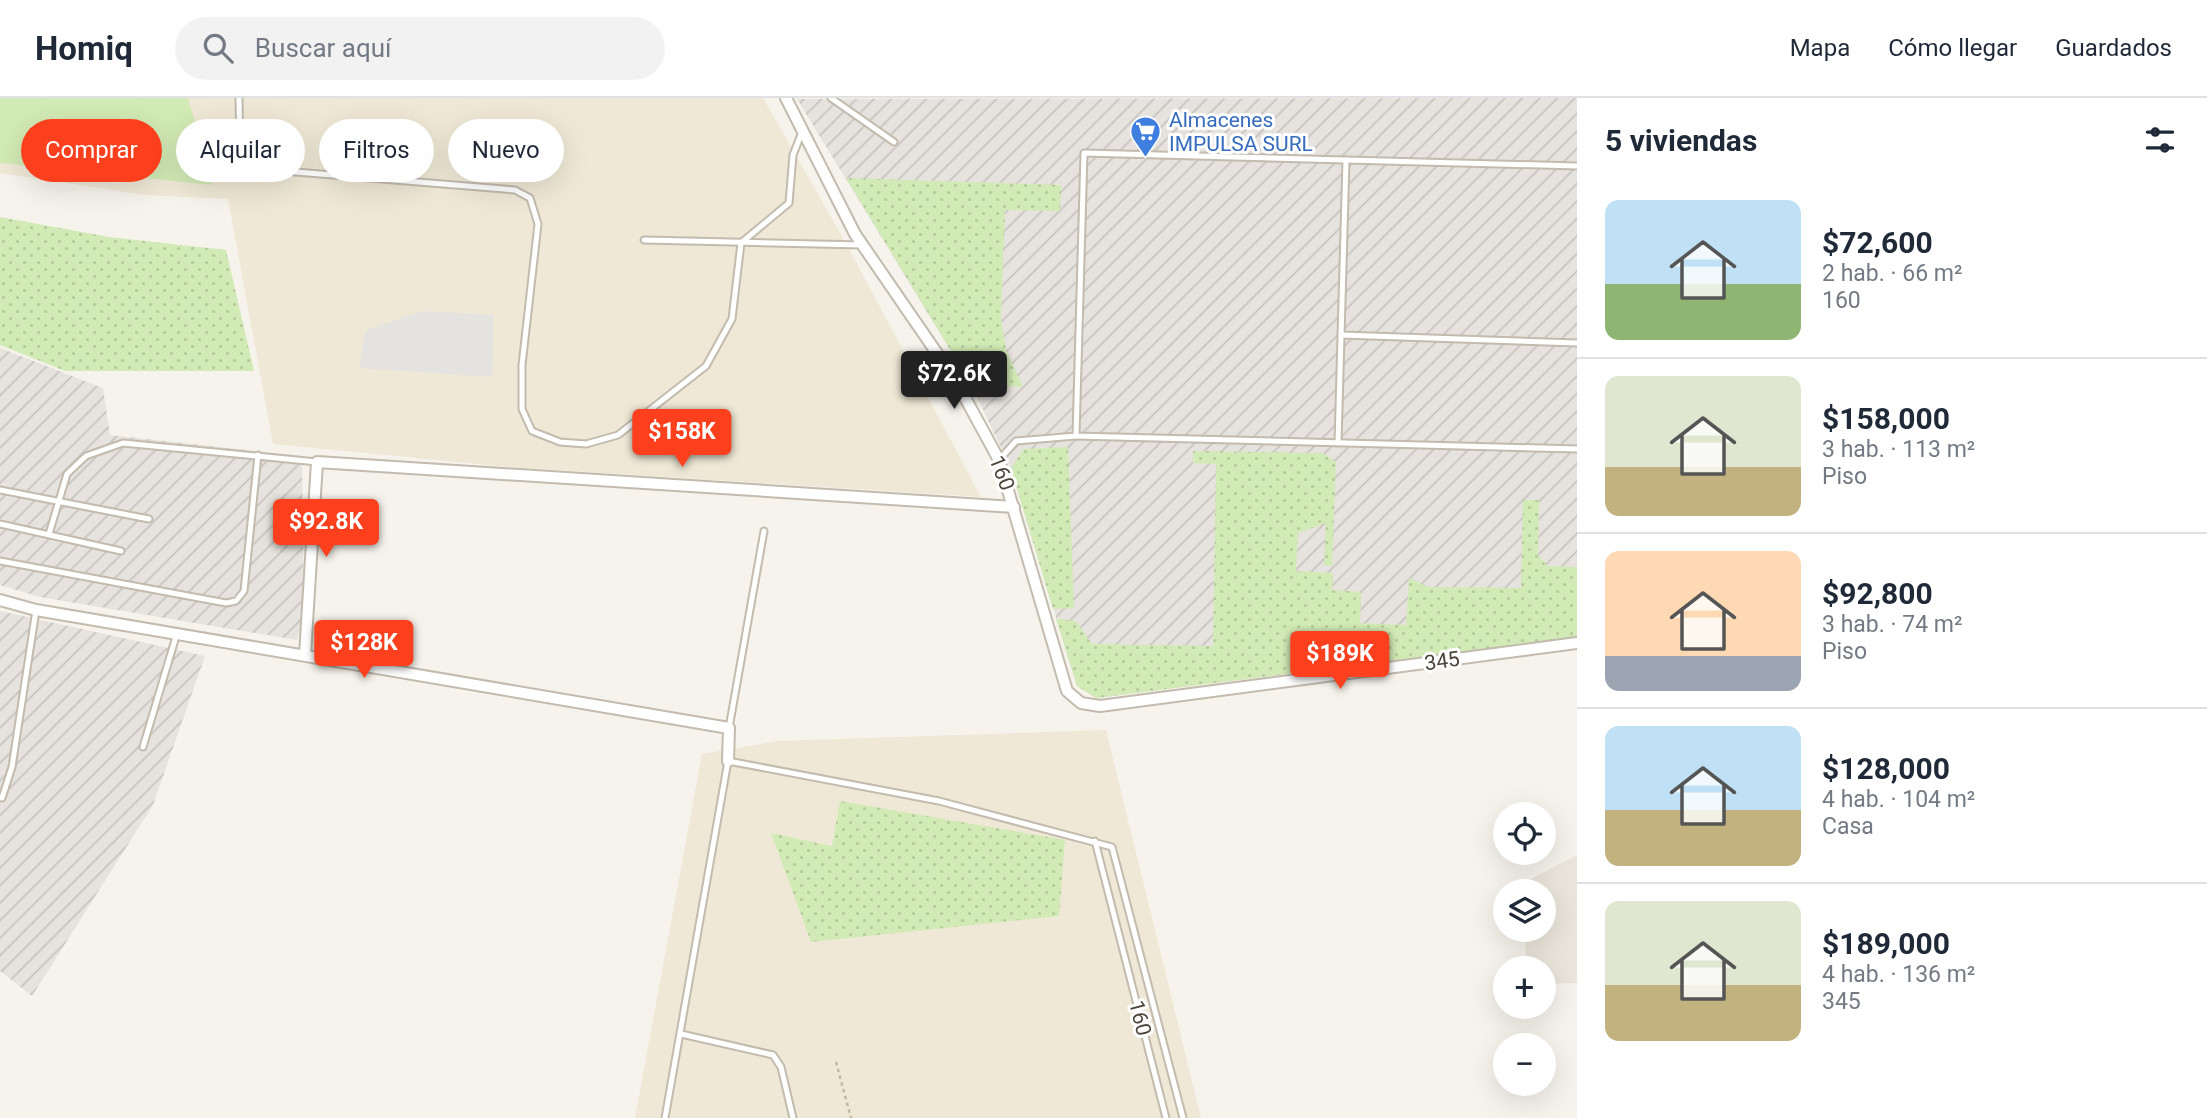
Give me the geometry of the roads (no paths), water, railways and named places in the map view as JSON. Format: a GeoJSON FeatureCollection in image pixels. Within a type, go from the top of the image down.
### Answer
{"type":"FeatureCollection","features":[{"type":"Feature","properties":{"kind":"street","name":"160"},"geometry":{"type":"LineString","coordinates":[[786,98],[862,245],[956,381],[999,460],[1067,691],[1081,703],[1100,706]]}},
{"type":"Feature","properties":{"kind":"street"},"geometry":{"type":"LineString","coordinates":[[305,655],[317,461],[1014,507]]}},
{"type":"Feature","properties":{"kind":"street"},"geometry":{"type":"LineString","coordinates":[[0,600],[36,610],[729,728],[728,761]]}},
{"type":"Feature","properties":{"kind":"street","name":"345"},"geometry":{"type":"LineString","coordinates":[[1100,706],[1577,643]]}},
{"type":"Feature","properties":{"kind":"lane"},"geometry":{"type":"LineString","coordinates":[[239,98],[240,152],[259,169],[515,190],[530,198],[538,224],[522,365],[522,410],[532,431],[560,442],[586,444],[618,435],[706,366],[732,319],[741,243],[789,203],[793,155],[802,132]]}},
{"type":"Feature","properties":{"kind":"lane"},"geometry":{"type":"LineString","coordinates":[[831,98],[894,142]]}},
{"type":"Feature","properties":{"kind":"lane"},"geometry":{"type":"LineString","coordinates":[[1076,436],[1084,153],[1577,166]]}},
{"type":"Feature","properties":{"kind":"lane"},"geometry":{"type":"LineString","coordinates":[[1338,443],[1346,160]]}},
{"type":"Feature","properties":{"kind":"lane"},"geometry":{"type":"LineString","coordinates":[[644,240],[862,245]]}},
{"type":"Feature","properties":{"kind":"lane"},"geometry":{"type":"LineString","coordinates":[[1341,335],[1577,343]]}},
{"type":"Feature","properties":{"kind":"lane"},"geometry":{"type":"LineString","coordinates":[[999,460],[1016,440],[1076,436],[1577,449]]}},
{"type":"Feature","properties":{"kind":"lane"},"geometry":{"type":"LineString","coordinates":[[49,534],[67,474],[86,456],[123,443],[317,461]]}},
{"type":"Feature","properties":{"kind":"lane"},"geometry":{"type":"LineString","coordinates":[[0,561],[226,603],[236,601],[244,591],[258,455]]}},
{"type":"Feature","properties":{"kind":"lane"},"geometry":{"type":"LineString","coordinates":[[0,489],[149,520]]}},
{"type":"Feature","properties":{"kind":"lane"},"geometry":{"type":"LineString","coordinates":[[0,524],[121,551]]}},
{"type":"Feature","properties":{"kind":"lane"},"geometry":{"type":"LineString","coordinates":[[729,728],[764,531]]}},
{"type":"Feature","properties":{"kind":"lane"},"geometry":{"type":"LineString","coordinates":[[2,798],[12,767],[36,610]]}},
{"type":"Feature","properties":{"kind":"lane"},"geometry":{"type":"LineString","coordinates":[[143,747],[177,633]]}},
{"type":"Feature","properties":{"kind":"lane"},"geometry":{"type":"LineString","coordinates":[[664,1118],[728,761],[939,801],[1095,841]]}},
{"type":"Feature","properties":{"kind":"lane","name":"160"},"geometry":{"type":"LineString","coordinates":[[1095,841],[1166,1118]]}},
{"type":"Feature","properties":{"kind":"lane","name":"160"},"geometry":{"type":"LineString","coordinates":[[1095,841],[1112,847],[1184,1118]]}},
{"type":"Feature","properties":{"kind":"lane"},"geometry":{"type":"LineString","coordinates":[[681,1034],[773,1055],[781,1067],[793,1118]]}},
{"type":"Feature","properties":{"kind":"place","name":"Almacenes IMPULSA SURL"},"geometry":{"type":"Point","coordinates":[1146,159]}}]}
